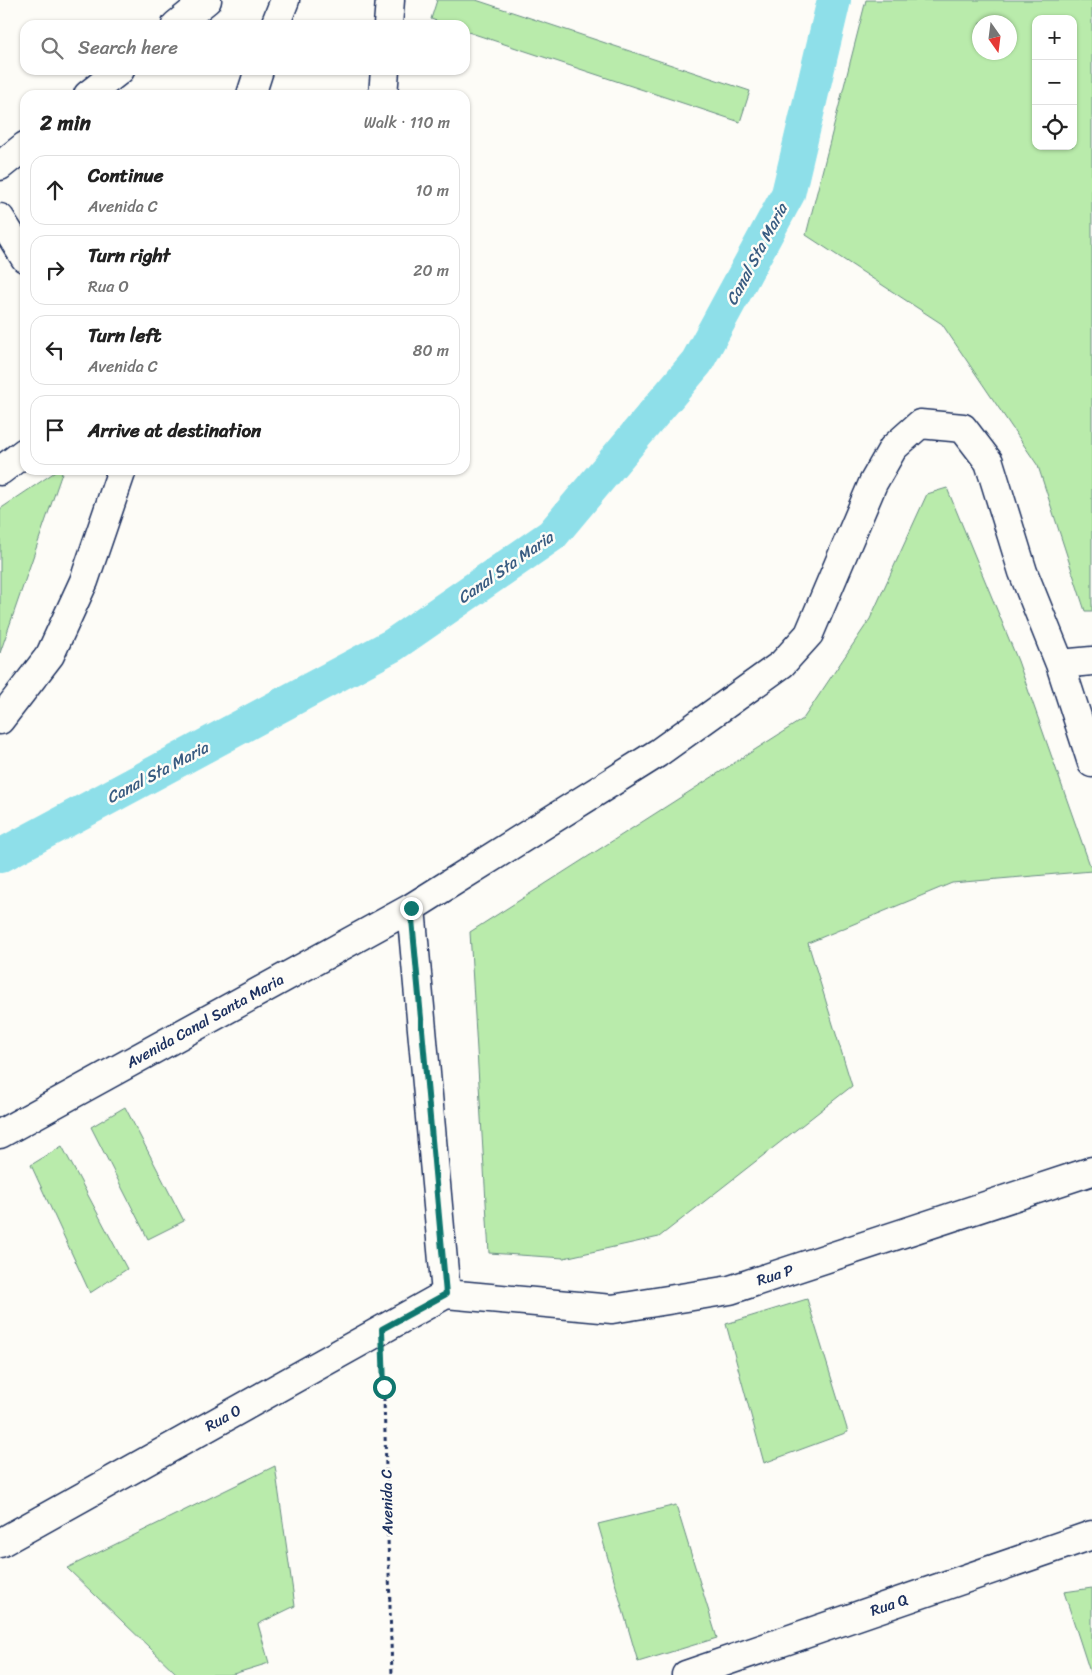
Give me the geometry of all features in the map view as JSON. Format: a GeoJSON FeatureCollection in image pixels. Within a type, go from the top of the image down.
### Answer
{"type":"FeatureCollection","features":[{"type":"Feature","properties":{"kind":"street"},"geometry":{"type":"LineString","coordinates":[[182,20],[207,0]]}},
{"type":"Feature","properties":{"kind":"street"},"geometry":{"type":"LineString","coordinates":[[277,20],[285,0]]}},
{"type":"Feature","properties":{"kind":"street"},"geometry":{"type":"LineString","coordinates":[[388,20],[390,0]]}},
{"type":"Feature","properties":{"kind":"street"},"geometry":{"type":"LineString","coordinates":[[94,90],[114,75]]}},
{"type":"Feature","properties":{"kind":"street"},"geometry":{"type":"LineString","coordinates":[[253,90],[257,75]]}},
{"type":"Feature","properties":{"kind":"street"},"geometry":{"type":"LineString","coordinates":[[384,90],[385,75]]}},
{"type":"Feature","properties":{"kind":"street"},"geometry":{"type":"LineString","coordinates":[[0,166],[20,150]]}},
{"type":"Feature","properties":{"kind":"street"},"geometry":{"type":"LineString","coordinates":[[0,218],[20,250]]}},
{"type":"Feature","properties":{"kind":"street","name":"Avenida Canal Santa Maria"},"geometry":{"type":"LineString","coordinates":[[0,1134],[411,908],[658,752],[782,664],[809,634],[873,483],[893,448],[920,424],[963,428],[989,462],[1023,572],[1060,664],[1092,763]]}},
{"type":"Feature","properties":{"kind":"street"},"geometry":{"type":"LineString","coordinates":[[0,471],[20,456]]}},
{"type":"Feature","properties":{"kind":"street"},"geometry":{"type":"LineString","coordinates":[[0,720],[50,655],[84,581],[120,475]]}},
{"type":"Feature","properties":{"kind":"street"},"geometry":{"type":"LineString","coordinates":[[1060,664],[1092,661]]}},
{"type":"Feature","properties":{"kind":"street"},"geometry":{"type":"LineString","coordinates":[[411,908],[446,1294]]}},
{"type":"Feature","properties":{"kind":"street","name":"Rua P"},"geometry":{"type":"LineString","coordinates":[[446,1294],[612,1309],[730,1290],[1092,1171]]}},
{"type":"Feature","properties":{"kind":"street","name":"Rua O"},"geometry":{"type":"LineString","coordinates":[[0,1543],[446,1294]]}},
{"type":"Feature","properties":{"kind":"street","name":"Rua Q"},"geometry":{"type":"LineString","coordinates":[[686,1675],[1092,1535]]}},
{"type":"Feature","properties":{"kind":"path","name":"Avenida C"},"geometry":{"type":"LineString","coordinates":[[382,1329],[392,1675]]}},
{"type":"Feature","properties":{"kind":"green space"},"geometry":{"type":"Polygon","coordinates":[[[437,0],[476,0],[750,91],[740,122],[470,33],[470,20],[431,19],[437,0]]]}},
{"type":"Feature","properties":{"kind":"green space"},"geometry":{"type":"Polygon","coordinates":[[[866,0],[1092,0],[1092,611],[1085,611],[1038,466],[942,324],[806,235],[866,0]]]}},
{"type":"Feature","properties":{"kind":"green space"},"geometry":{"type":"Polygon","coordinates":[[[51,475],[61,475],[0,653],[0,509],[51,475]]]}},
{"type":"Feature","properties":{"kind":"green space"},"geometry":{"type":"Polygon","coordinates":[[[947,488],[1018,661],[1092,871],[952,883],[808,943],[852,1086],[659,1237],[564,1258],[489,1253],[470,932],[803,719],[870,619],[927,494],[947,488]]]}},
{"type":"Feature","properties":{"kind":"green space"},"geometry":{"type":"Polygon","coordinates":[[[125,1107],[184,1221],[148,1239],[91,1127],[125,1107]]]}},
{"type":"Feature","properties":{"kind":"green space"},"geometry":{"type":"Polygon","coordinates":[[[62,1146],[127,1269],[90,1293],[31,1165],[62,1146]]]}},
{"type":"Feature","properties":{"kind":"green space"},"geometry":{"type":"Polygon","coordinates":[[[807,1299],[848,1432],[764,1463],[726,1324],[807,1299]]]}},
{"type":"Feature","properties":{"kind":"green space"},"geometry":{"type":"Polygon","coordinates":[[[275,1466],[295,1606],[258,1624],[269,1663],[230,1675],[178,1675],[67,1568],[275,1466]]]}},
{"type":"Feature","properties":{"kind":"green space"},"geometry":{"type":"Polygon","coordinates":[[[676,1505],[717,1638],[638,1662],[598,1524],[676,1505]]]}},
{"type":"Feature","properties":{"kind":"green space"},"geometry":{"type":"Polygon","coordinates":[[[1092,1588],[1092,1675],[1091,1675],[1064,1592],[1092,1588]]]}},
{"type":"Feature","properties":{"kind":"waterway","name":"Canal Sta Maria"},"geometry":{"type":"LineString","coordinates":[[0,856],[393,645],[552,535],[697,362],[788,194],[834,0]]}},
{"type":"Feature","properties":{"kind":"route"},"geometry":{"type":"LineString","coordinates":[[384,1387],[382,1329],[446,1294],[411,908]]}}]}
